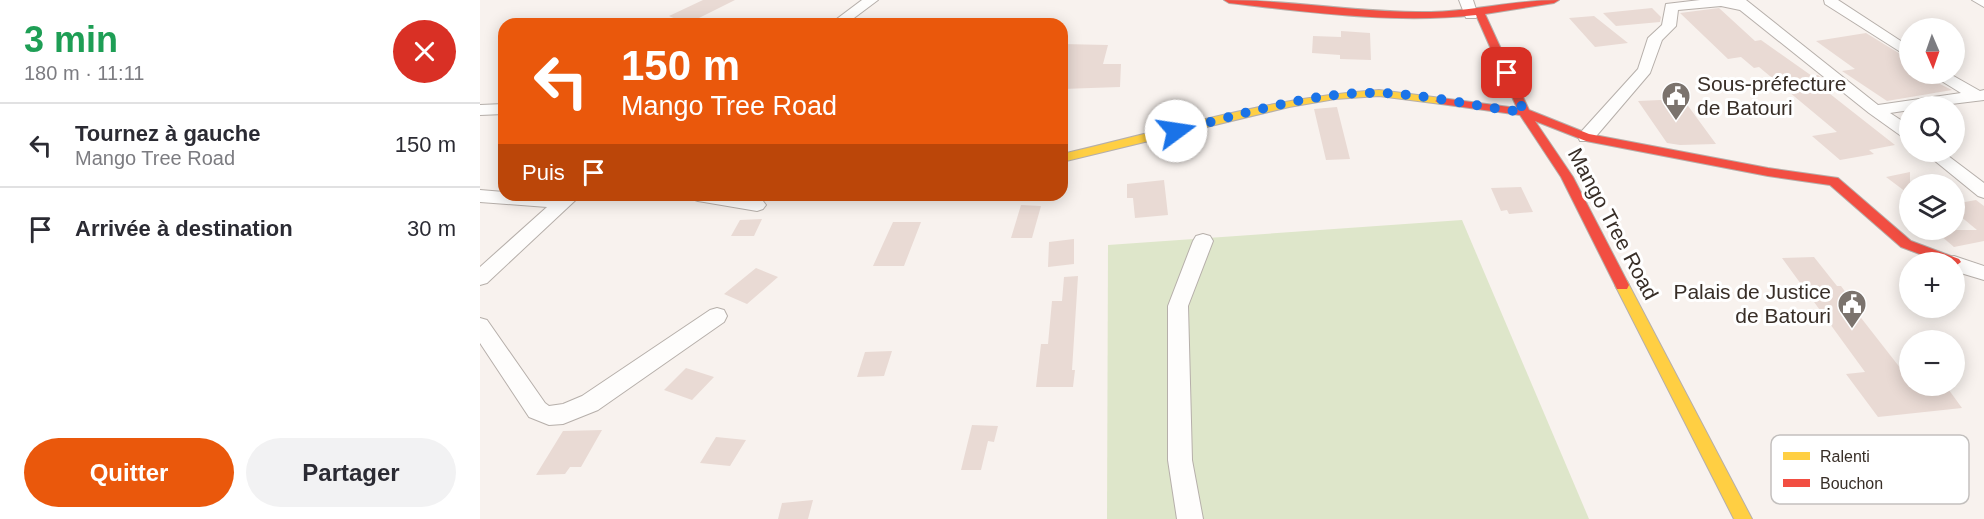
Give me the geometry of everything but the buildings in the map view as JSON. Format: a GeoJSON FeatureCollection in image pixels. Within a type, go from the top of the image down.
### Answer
{"type":"FeatureCollection","features":[{"type":"Feature","properties":{"kind":"street"},"geometry":{"type":"LineString","coordinates":[[846,18],[871,0]]}},
{"type":"Feature","properties":{"kind":"street"},"geometry":{"type":"LineString","coordinates":[[1229,0],[1361,13],[1443,16],[1476,15],[1554,0]]}},
{"type":"Feature","properties":{"kind":"street"},"geometry":{"type":"LineString","coordinates":[[1466,0],[1476,15]]}},
{"type":"Feature","properties":{"kind":"street"},"geometry":{"type":"LineString","coordinates":[[1979,0],[1984,3]]}},
{"type":"Feature","properties":{"kind":"street"},"geometry":{"type":"LineString","coordinates":[[1830,1],[1899,47]]}},
{"type":"Feature","properties":{"kind":"street"},"geometry":{"type":"LineString","coordinates":[[1586,137],[1645,70],[1655,38],[1669,26],[1671,7],[1721,2],[1740,3],[1899,126]]}},
{"type":"Feature","properties":{"kind":"street","name":"Mango Tree Road"},"geometry":{"type":"LineString","coordinates":[[1476,15],[1524,112],[1567,177],[1743,519]]}},
{"type":"Feature","properties":{"kind":"street"},"geometry":{"type":"LineString","coordinates":[[1959,84],[1980,95]]}},
{"type":"Feature","properties":{"kind":"street"},"geometry":{"type":"LineString","coordinates":[[1068,157],[1289,104],[1335,96],[1379,93],[1524,112],[1586,137],[1768,172],[1834,181],[1906,244],[1926,252]]}},
{"type":"Feature","properties":{"kind":"street"},"geometry":{"type":"LineString","coordinates":[[1875,110],[1980,95]]}},
{"type":"Feature","properties":{"kind":"street"},"geometry":{"type":"LineString","coordinates":[[480,110],[498,108]]}},
{"type":"Feature","properties":{"kind":"street"},"geometry":{"type":"LineString","coordinates":[[1946,162],[1984,192]]}},
{"type":"Feature","properties":{"kind":"street"},"geometry":{"type":"LineString","coordinates":[[480,196],[498,197]]}},
{"type":"Feature","properties":{"kind":"street"},"geometry":{"type":"LineString","coordinates":[[480,278],[565,201]]}},
{"type":"Feature","properties":{"kind":"street"},"geometry":{"type":"LineString","coordinates":[[733,201],[757,205]]}},
{"type":"Feature","properties":{"kind":"street"},"geometry":{"type":"LineString","coordinates":[[1190,519],[1180,460],[1178,306],[1203,242]]}},
{"type":"Feature","properties":{"kind":"street"},"geometry":{"type":"LineString","coordinates":[[1965,267],[1984,273]]}},
{"type":"Feature","properties":{"kind":"street"},"geometry":{"type":"LineString","coordinates":[[480,326],[537,410],[541,415],[550,416],[568,413],[590,403],[717,316]]}},
{"type":"Feature","properties":{"kind":"green space"},"geometry":{"type":"Polygon","coordinates":[[[1462,220],[1589,519],[1107,519],[1108,245],[1462,220]]]}},
{"type":"Feature","properties":{"kind":"traffic: slow"},"geometry":{"type":"LineString","coordinates":[[1068,157],[1289,104],[1335,96],[1379,93],[1441,101]]}},
{"type":"Feature","properties":{"kind":"traffic: slow"},"geometry":{"type":"LineString","coordinates":[[1622,285],[1743,519]]}},
{"type":"Feature","properties":{"kind":"traffic: jam"},"geometry":{"type":"LineString","coordinates":[[1229,0],[1312,9],[1392,14],[1471,12],[1512,8],[1554,0]]}},
{"type":"Feature","properties":{"kind":"traffic: jam"},"geometry":{"type":"LineString","coordinates":[[1481,15],[1524,112],[1567,177],[1622,285]]}},
{"type":"Feature","properties":{"kind":"traffic: jam"},"geometry":{"type":"LineString","coordinates":[[1441,101],[1524,112],[1586,137],[1768,172],[1834,181],[1906,244],[1927,252]]}},
{"type":"Feature","properties":{"kind":"place","name":"Sous-préfecture de Batouri"},"geometry":{"type":"Point","coordinates":[1676,122]}},
{"type":"Feature","properties":{"kind":"place","name":"Palais de Justice de Batouri"},"geometry":{"type":"Point","coordinates":[1852,330]}},
{"type":"Feature","properties":{"kind":"route"},"geometry":{"type":"LineString","coordinates":[[1176,131],[1289,104],[1335,96],[1379,93],[1524,112],[1507,73]]}}]}
